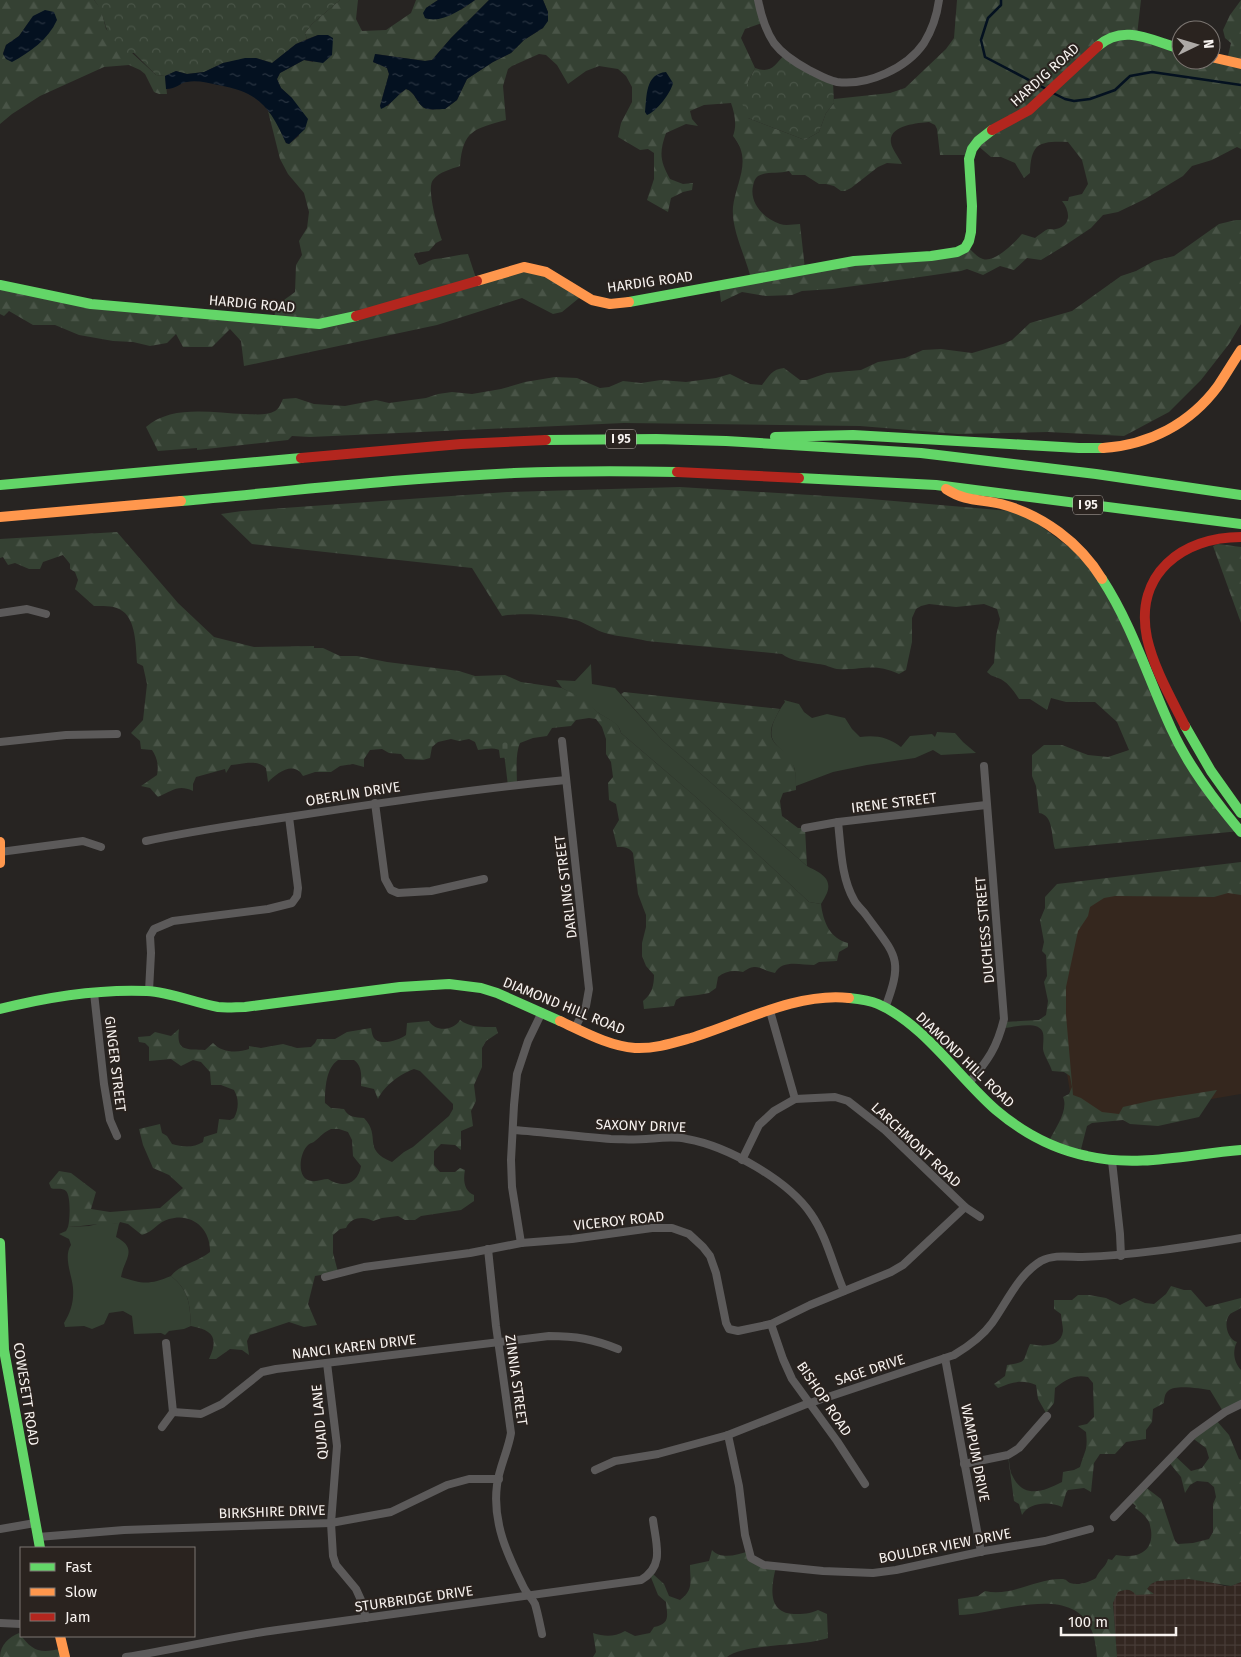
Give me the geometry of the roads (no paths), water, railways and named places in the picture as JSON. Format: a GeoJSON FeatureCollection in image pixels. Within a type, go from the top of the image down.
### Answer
{"type":"FeatureCollection","features":[{"type":"Feature","properties":{"kind":"main road","name":"HARDIG ROAD"},"geometry":{"type":"LineString","coordinates":[[0,286],[62,300],[91,304],[319,324],[347,319],[524,267],[537,268],[549,273],[591,300],[610,304],[861,260],[948,254],[962,250],[968,245],[971,238],[969,163],[970,152],[977,140],[1018,118],[1047,94],[1102,42],[1114,35],[1130,34],[1171,46]]}},
{"type":"Feature","properties":{"kind":"main road"},"geometry":{"type":"LineString","coordinates":[[1221,59],[1241,64]]}},
{"type":"Feature","properties":{"kind":"main road"},"geometry":{"type":"LineString","coordinates":[[684,439],[845,435],[1079,448],[1122,446],[1144,441],[1187,418],[1218,386],[1241,350]]}},
{"type":"Feature","properties":{"kind":"main road","name":"I 95"},"geometry":{"type":"LineString","coordinates":[[0,485],[462,444],[545,440],[684,439],[921,453],[1086,472],[1241,495]]}},
{"type":"Feature","properties":{"kind":"main road","name":"I 95"},"geometry":{"type":"LineString","coordinates":[[0,517],[376,482],[514,473],[681,472],[936,485],[1241,524]]}},
{"type":"Feature","properties":{"kind":"main road"},"geometry":{"type":"LineString","coordinates":[[936,485],[966,499],[1001,504],[1040,520],[1072,542],[1086,556],[1108,586],[1172,731],[1184,753],[1208,793],[1241,832]]}},
{"type":"Feature","properties":{"kind":"main road"},"geometry":{"type":"LineString","coordinates":[[1241,537],[1208,539],[1186,548],[1172,558],[1153,583],[1147,600],[1145,616],[1146,636],[1152,654],[1180,718],[1212,776],[1241,814]]}},
{"type":"Feature","properties":{"kind":"main road"},"geometry":{"type":"LineString","coordinates":[[0,842],[0,863]]}},
{"type":"Feature","properties":{"kind":"main road","name":"DIAMOND HILL ROAD"},"geometry":{"type":"LineString","coordinates":[[0,1009],[27,1002],[94,993],[149,990],[220,1007],[245,1007],[431,984],[465,985],[500,994],[610,1043],[638,1049],[693,1038],[812,999],[845,998],[866,1000],[885,1008],[911,1025],[996,1111],[1026,1132],[1058,1148],[1112,1161],[1141,1162],[1241,1150]]}},
{"type":"Feature","properties":{"kind":"main road","name":"COWESETT ROAD"},"geometry":{"type":"LineString","coordinates":[[0,1243],[1,1318],[4,1350],[40,1547]]}},
{"type":"Feature","properties":{"kind":"main road"},"geometry":{"type":"LineString","coordinates":[[60,1637],[65,1657]]}},
{"type":"Feature","properties":{"kind":"street"},"geometry":{"type":"LineString","coordinates":[[758,0],[766,28],[774,44],[781,52],[798,64],[826,79],[837,82],[867,80],[882,75],[913,55],[923,44],[931,28],[939,0]]}},
{"type":"Feature","properties":{"kind":"street"},"geometry":{"type":"LineString","coordinates":[[0,613],[27,610],[46,614]]}},
{"type":"Feature","properties":{"kind":"street"},"geometry":{"type":"LineString","coordinates":[[0,742],[66,735],[117,734]]}},
{"type":"Feature","properties":{"kind":"street","name":"DARLING STREET"},"geometry":{"type":"LineString","coordinates":[[562,741],[589,989],[586,1006],[575,1028]]}},
{"type":"Feature","properties":{"kind":"street","name":"DUCHESS STREET"},"geometry":{"type":"LineString","coordinates":[[969,1082],[990,1057],[999,1038],[1004,1019],[984,766]]}},
{"type":"Feature","properties":{"kind":"street","name":"OBERLIN DRIVE"},"geometry":{"type":"LineString","coordinates":[[146,841],[191,831],[376,803],[566,780]]}},
{"type":"Feature","properties":{"kind":"street"},"geometry":{"type":"LineString","coordinates":[[376,803],[386,879],[391,890],[398,894],[431,891],[484,879]]}},
{"type":"Feature","properties":{"kind":"street","name":"IRENE STREET"},"geometry":{"type":"LineString","coordinates":[[804,828],[838,822],[986,805]]}},
{"type":"Feature","properties":{"kind":"street"},"geometry":{"type":"LineString","coordinates":[[149,990],[150,936],[154,929],[173,921],[268,909],[292,903],[297,896],[298,888],[289,817]]}},
{"type":"Feature","properties":{"kind":"street"},"geometry":{"type":"LineString","coordinates":[[838,822],[842,861],[855,901],[889,945],[895,960],[896,973],[885,1008]]}},
{"type":"Feature","properties":{"kind":"street"},"geometry":{"type":"LineString","coordinates":[[0,852],[83,841],[101,847]]}},
{"type":"Feature","properties":{"kind":"street","name":"GINGER STREET"},"geometry":{"type":"LineString","coordinates":[[94,993],[104,1084],[110,1120],[117,1136]]}},
{"type":"Feature","properties":{"kind":"street"},"geometry":{"type":"LineString","coordinates":[[521,1243],[512,1188],[511,1160],[514,1105],[517,1074],[528,1042],[542,1012]]}},
{"type":"Feature","properties":{"kind":"street"},"geometry":{"type":"LineString","coordinates":[[770,1012],[795,1099]]}},
{"type":"Feature","properties":{"kind":"street","name":"LARCHMONT ROAD"},"geometry":{"type":"LineString","coordinates":[[742,1160],[759,1125],[774,1111],[795,1099],[835,1097],[848,1101],[885,1130],[965,1208],[980,1217]]}},
{"type":"Feature","properties":{"kind":"street","name":"SAXONY DRIVE"},"geometry":{"type":"LineString","coordinates":[[513,1130],[610,1139],[687,1138],[742,1160],[769,1174],[796,1196],[812,1215],[826,1242],[844,1291]]}},
{"type":"Feature","properties":{"kind":"street"},"geometry":{"type":"LineString","coordinates":[[1112,1161],[1121,1256],[1241,1238]]}},
{"type":"Feature","properties":{"kind":"street","name":"VICEROY ROAD"},"geometry":{"type":"LineString","coordinates":[[325,1277],[364,1267],[521,1243],[572,1239],[652,1228],[672,1228],[689,1234],[704,1247],[710,1256],[716,1273],[726,1323],[729,1329],[738,1332],[771,1324],[903,1265],[965,1208]]}},
{"type":"Feature","properties":{"kind":"street","name":"ZINNIA STREET"},"geometry":{"type":"LineString","coordinates":[[488,1249],[498,1343],[511,1433],[499,1479],[496,1500],[501,1537],[510,1560],[535,1606],[542,1634]]}},
{"type":"Feature","properties":{"kind":"street","name":"SAGE DRIVE"},"geometry":{"type":"LineString","coordinates":[[594,1470],[615,1461],[658,1454],[728,1435],[809,1404],[954,1355],[973,1343],[991,1325],[1022,1278],[1030,1269],[1043,1260],[1061,1256],[1121,1256]]}},
{"type":"Feature","properties":{"kind":"street","name":"BISHOP ROAD"},"geometry":{"type":"LineString","coordinates":[[771,1324],[792,1379],[837,1441],[865,1484]]}},
{"type":"Feature","properties":{"kind":"street","name":"NANCI KAREN DRIVE"},"geometry":{"type":"LineString","coordinates":[[173,1412],[201,1414],[222,1404],[262,1372],[276,1369],[549,1336],[577,1336],[598,1341],[618,1349]]}},
{"type":"Feature","properties":{"kind":"street"},"geometry":{"type":"LineString","coordinates":[[162,1427],[173,1412],[166,1343]]}},
{"type":"Feature","properties":{"kind":"street","name":"WAMPUM DRIVE"},"geometry":{"type":"LineString","coordinates":[[945,1358],[981,1552]]}},
{"type":"Feature","properties":{"kind":"street","name":"QUAID LANE"},"geometry":{"type":"LineString","coordinates":[[327,1363],[337,1446],[331,1523],[333,1556],[336,1565],[356,1589],[366,1618]]}},
{"type":"Feature","properties":{"kind":"street"},"geometry":{"type":"LineString","coordinates":[[1114,1516],[1193,1435],[1225,1412],[1241,1404]]}},
{"type":"Feature","properties":{"kind":"street"},"geometry":{"type":"LineString","coordinates":[[964,1464],[1008,1455],[1019,1448],[1048,1416]]}},
{"type":"Feature","properties":{"kind":"street","name":"BOULDER VIEW DRIVE"},"geometry":{"type":"LineString","coordinates":[[728,1435],[739,1486],[745,1536],[751,1558],[764,1565],[823,1571],[873,1572],[896,1570],[1045,1541],[1090,1529]]}},
{"type":"Feature","properties":{"kind":"street","name":"BIRKSHIRE DRIVE"},"geometry":{"type":"LineString","coordinates":[[38,1537],[124,1530],[331,1523],[391,1512],[447,1485],[469,1479],[499,1479]]}},
{"type":"Feature","properties":{"kind":"street","name":"STURBRIDGE DRIVE"},"geometry":{"type":"LineString","coordinates":[[126,1657],[159,1652],[220,1638],[641,1580],[650,1574],[656,1566],[657,1552],[653,1520]]}},
{"type":"Feature","properties":{"kind":"street"},"geometry":{"type":"LineString","coordinates":[[0,1529],[35,1523]]}},
{"type":"Feature","properties":{"kind":"street"},"geometry":{"type":"LineString","coordinates":[[0,1623],[20,1624]]}},
{"type":"Feature","properties":{"kind":"water"},"geometry":{"type":"Polygon","coordinates":[[[438,0],[475,0],[444,18],[425,18],[423,13],[426,8],[438,0]]]}},
{"type":"Feature","properties":{"kind":"water"},"geometry":{"type":"Polygon","coordinates":[[[489,0],[543,0],[548,12],[548,21],[543,28],[524,40],[511,53],[467,79],[457,100],[445,109],[427,109],[406,89],[381,109],[380,106],[389,74],[387,68],[373,62],[375,54],[425,61],[432,60],[489,0]]]}},
{"type":"Feature","properties":{"kind":"water"},"geometry":{"type":"Polygon","coordinates":[[[45,10],[54,12],[57,20],[49,34],[32,50],[19,58],[12,62],[6,59],[3,54],[6,45],[19,36],[33,16],[45,10]]]}},
{"type":"Feature","properties":{"kind":"water"},"geometry":{"type":"Polygon","coordinates":[[[318,35],[328,35],[333,38],[332,55],[323,63],[304,60],[280,73],[277,79],[281,88],[292,98],[308,119],[305,129],[289,144],[286,143],[268,111],[261,103],[244,92],[195,81],[166,89],[165,76],[176,71],[187,74],[204,72],[223,63],[245,58],[256,58],[272,63],[296,44],[318,35]]]}},
{"type":"Feature","properties":{"kind":"water"},"geometry":{"type":"Polygon","coordinates":[[[666,72],[673,83],[672,87],[659,106],[647,115],[645,112],[648,87],[654,77],[666,72]]]}},
{"type":"Feature","properties":{"kind":"waterway"},"geometry":{"type":"LineString","coordinates":[[1001,0],[1001,5],[988,18],[981,40],[985,57],[1048,90]]}},
{"type":"Feature","properties":{"kind":"waterway"},"geometry":{"type":"LineString","coordinates":[[1053,93],[1074,101],[1090,99],[1115,90],[1130,76],[1152,72],[1241,85]]}}]}
